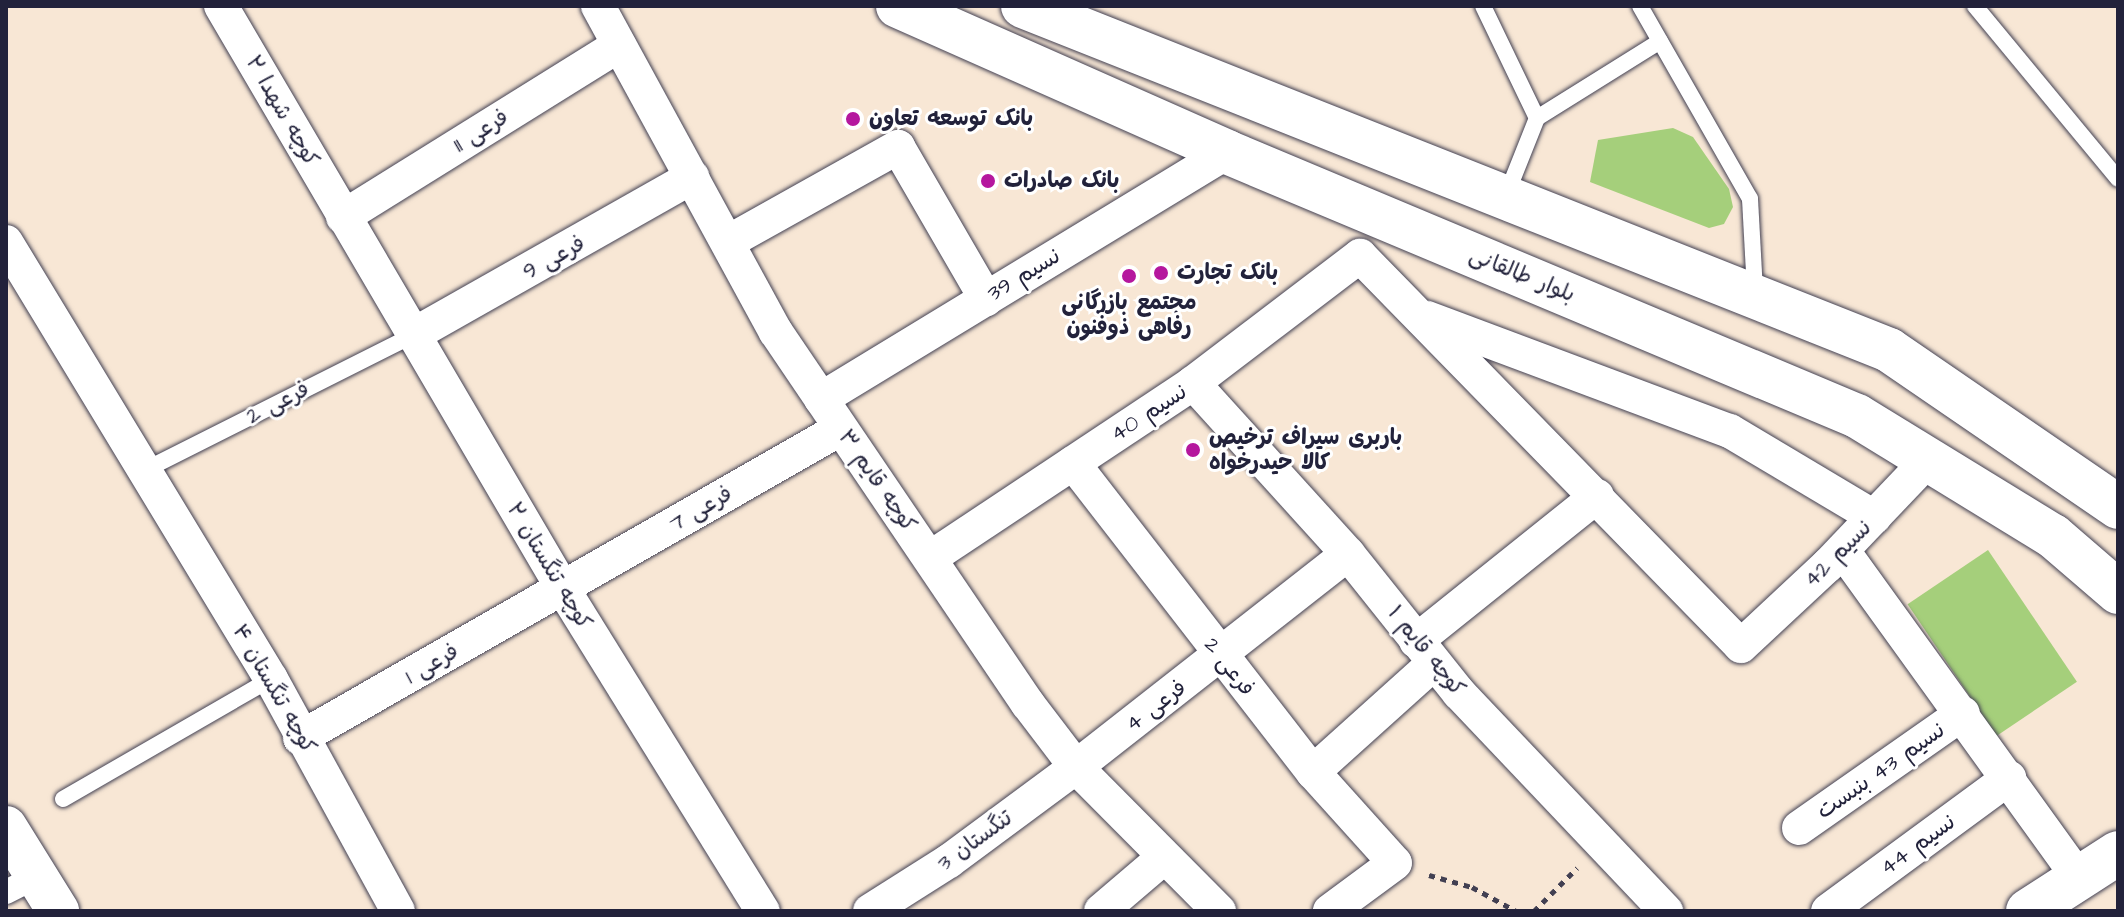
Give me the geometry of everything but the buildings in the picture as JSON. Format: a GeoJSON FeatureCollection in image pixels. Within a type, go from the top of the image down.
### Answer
{"type":"FeatureCollection","features":[{"type":"Feature","properties":{"kind":"main road","name":"بلوار طالقانی"},"geometry":{"type":"LineString","coordinates":[[898,6],[1227,152],[1730,360],[1857,416],[1931,457],[2053,536],[2118,592]]}},
{"type":"Feature","properties":{"kind":"main road"},"geometry":{"type":"LineString","coordinates":[[1023,6],[1889,350],[2118,507]]}},
{"type":"Feature","properties":{"kind":"main road"},"geometry":{"type":"LineString","coordinates":[[1482,258],[1506,196]]}},
{"type":"Feature","properties":{"kind":"main road"},"geometry":{"type":"LineString","coordinates":[[1730,360],[1756,298]]}},
{"type":"Feature","properties":{"kind":"main road"},"geometry":{"type":"LineString","coordinates":[[2028,911],[2118,853]]}},
{"type":"Feature","properties":{"kind":"street","name":"کوچه شهدا ۲"},"geometry":{"type":"LineString","coordinates":[[221,6],[343,217]]}},
{"type":"Feature","properties":{"kind":"street","name":"کوچه قایم ۳"},"geometry":{"type":"LineString","coordinates":[[598,6],[776,332],[840,429],[1076,767],[1219,911]]}},
{"type":"Feature","properties":{"kind":"street","name":"فرعی 11"},"geometry":{"type":"LineString","coordinates":[[343,217],[619,45]]}},
{"type":"Feature","properties":{"kind":"street"},"geometry":{"type":"LineString","coordinates":[[728,242],[898,147],[986,299]]}},
{"type":"Feature","properties":{"kind":"street","name":"نسیم 39"},"geometry":{"type":"LineString","coordinates":[[821,399],[1227,152]]}},
{"type":"Feature","properties":{"kind":"street","name":"فرعی 9"},"geometry":{"type":"LineString","coordinates":[[413,335],[692,177]]}},
{"type":"Feature","properties":{"kind":"street","name":"کوچه تنگستان ۲"},"geometry":{"type":"LineString","coordinates":[[343,217],[563,589],[763,911]]}},
{"type":"Feature","properties":{"kind":"street","name":"کوچه تنگستان ۴"},"geometry":{"type":"LineString","coordinates":[[6,242],[271,679],[300,738],[398,911]]}},
{"type":"Feature","properties":{"kind":"street","name":"نسیم 40"},"geometry":{"type":"LineString","coordinates":[[930,558],[1193,383],[1360,256],[1418,314]]}},
{"type":"Feature","properties":{"kind":"street"},"geometry":{"type":"LineString","coordinates":[[1313,772],[1425,652],[1597,496],[1418,314]]}},
{"type":"Feature","properties":{"kind":"street"},"geometry":{"type":"LineString","coordinates":[[1418,314],[1730,431],[1874,517]]}},
{"type":"Feature","properties":{"kind":"street","name":"کوچه قایم ۱"},"geometry":{"type":"LineString","coordinates":[[1193,383],[1348,554],[1425,652],[1666,911]]}},
{"type":"Feature","properties":{"kind":"street","name":"فرعی 7"},"geometry":{"type":"LineString","coordinates":[[563,589],[840,429]]}},
{"type":"Feature","properties":{"kind":"street","name":"نسیم 42"},"geometry":{"type":"LineString","coordinates":[[1597,496],[1741,646],[1843,551],[1931,457]]}},
{"type":"Feature","properties":{"kind":"street","name":"فرعی 2"},"geometry":{"type":"LineString","coordinates":[[1073,463],[1313,772],[1395,863]]}},
{"type":"Feature","properties":{"kind":"street"},"geometry":{"type":"LineString","coordinates":[[1843,551],[1963,713],[2079,878]]}},
{"type":"Feature","properties":{"kind":"street","name":"فرعی 4"},"geometry":{"type":"LineString","coordinates":[[1076,767],[1221,657],[1348,554]]}},
{"type":"Feature","properties":{"kind":"street","name":"فرعی 1"},"geometry":{"type":"LineString","coordinates":[[300,738],[563,589]]}},
{"type":"Feature","properties":{"kind":"street","name":"نسیم 43 بنبست"},"geometry":{"type":"LineString","coordinates":[[1799,828],[1963,713]]}},
{"type":"Feature","properties":{"kind":"street","name":"تنگستان 3"},"geometry":{"type":"LineString","coordinates":[[870,911],[949,861],[1076,767]]}},
{"type":"Feature","properties":{"kind":"street","name":"نسیم 44"},"geometry":{"type":"LineString","coordinates":[[1828,911],[2009,778]]}},
{"type":"Feature","properties":{"kind":"street"},"geometry":{"type":"LineString","coordinates":[[6,827],[33,893]]}},
{"type":"Feature","properties":{"kind":"street"},"geometry":{"type":"LineString","coordinates":[[1101,911],[1163,858]]}},
{"type":"Feature","properties":{"kind":"street"},"geometry":{"type":"LineString","coordinates":[[1330,911],[1395,863]]}},
{"type":"Feature","properties":{"kind":"lane"},"geometry":{"type":"LineString","coordinates":[[1483,6],[1537,118]]}},
{"type":"Feature","properties":{"kind":"lane"},"geometry":{"type":"LineString","coordinates":[[1640,6],[1750,199],[1756,298]]}},
{"type":"Feature","properties":{"kind":"lane"},"geometry":{"type":"LineString","coordinates":[[1975,6],[2118,179]]}},
{"type":"Feature","properties":{"kind":"lane"},"geometry":{"type":"LineString","coordinates":[[1506,196],[1537,118],[1660,41]]}},
{"type":"Feature","properties":{"kind":"lane","name":"فرعی 2"},"geometry":{"type":"LineString","coordinates":[[143,471],[413,335]]}},
{"type":"Feature","properties":{"kind":"lane"},"geometry":{"type":"LineString","coordinates":[[63,799],[271,679]]}},
{"type":"Feature","properties":{"kind":"path"},"geometry":{"type":"LineString","coordinates":[[1534,911],[1604,842]]}},
{"type":"Feature","properties":{"kind":"path"},"geometry":{"type":"LineString","coordinates":[[1395,863],[1472,887],[1516,911]]}},
{"type":"Feature","properties":{"kind":"green space"},"geometry":{"type":"Polygon","coordinates":[[[1673,128],[1693,137],[1729,189],[1733,207],[1724,224],[1709,228],[1590,182],[1598,140],[1673,128]]]}},
{"type":"Feature","properties":{"kind":"green space"},"geometry":{"type":"Polygon","coordinates":[[[1988,550],[2077,682],[1996,736],[1908,604],[1988,550]]]}},
{"type":"Feature","properties":{"kind":"place","name":"بانک توسعه تعاون"},"geometry":{"type":"Point","coordinates":[853,119]}},
{"type":"Feature","properties":{"kind":"place","name":"بانک صادرات"},"geometry":{"type":"Point","coordinates":[988,181]}},
{"type":"Feature","properties":{"kind":"place","name":"بانک تجارت"},"geometry":{"type":"Point","coordinates":[1161,273]}},
{"type":"Feature","properties":{"kind":"place","name":"مجتمع بازرگانی رفاهی ذوفنون"},"geometry":{"type":"Point","coordinates":[1129,276]}},
{"type":"Feature","properties":{"kind":"place","name":"باربری سیراف ترخیص کالا حیدرخواه"},"geometry":{"type":"Point","coordinates":[1193,450]}}]}
